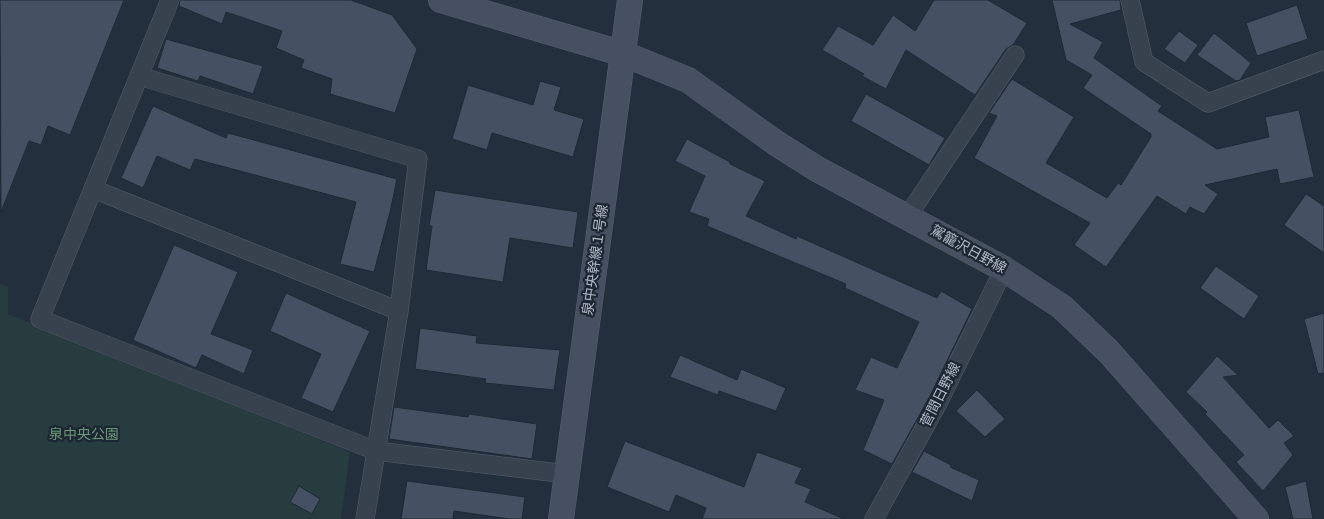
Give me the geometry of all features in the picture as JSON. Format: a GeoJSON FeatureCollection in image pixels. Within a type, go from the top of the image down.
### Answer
{"type":"FeatureCollection","features":[{"type":"Feature","properties":{"kind":"street"},"geometry":{"type":"LineString","coordinates":[[170,0],[40,319],[376,452],[567,474]]}},
{"type":"Feature","properties":{"kind":"street","name":"駕籠沢日野線"},"geometry":{"type":"LineString","coordinates":[[441,0],[624,54],[688,80],[776,143],[809,164],[1004,269],[1062,308],[1109,352],[1256,519]]}},
{"type":"Feature","properties":{"kind":"street","name":"泉中央幹線１号線"},"geometry":{"type":"LineString","coordinates":[[560,519],[630,0]]}},
{"type":"Feature","properties":{"kind":"street"},"geometry":{"type":"LineString","coordinates":[[1130,0],[1144,62],[1208,103],[1324,60]]}},
{"type":"Feature","properties":{"kind":"street"},"geometry":{"type":"LineString","coordinates":[[907,217],[1015,55]]}},
{"type":"Feature","properties":{"kind":"street"},"geometry":{"type":"LineString","coordinates":[[139,76],[418,159],[399,311],[364,519]]}},
{"type":"Feature","properties":{"kind":"street"},"geometry":{"type":"LineString","coordinates":[[93,189],[399,311]]}},
{"type":"Feature","properties":{"kind":"street","name":"菅間日野線"},"geometry":{"type":"LineString","coordinates":[[874,519],[938,403],[1004,269]]}},
{"type":"Feature","properties":{"kind":"green space","name":"泉中央公園"},"geometry":{"type":"Polygon","coordinates":[[[0,284],[8,287],[8,314],[350,452],[341,519],[0,519],[0,284]]]}},
{"type":"Feature","properties":{"kind":"building"},"geometry":{"type":"Polygon","coordinates":[[[0,0],[124,0],[70,135],[48,126],[41,145],[29,141],[1,212],[0,0]]]}},
{"type":"Feature","properties":{"kind":"building"},"geometry":{"type":"Polygon","coordinates":[[[180,0],[351,0],[392,15],[417,49],[395,113],[330,94],[332,79],[301,68],[304,60],[276,48],[282,31],[226,12],[222,24],[179,6],[180,0]]]}},
{"type":"Feature","properties":{"kind":"building"},"geometry":{"type":"Polygon","coordinates":[[[934,0],[988,0],[1027,23],[1013,45],[1006,49],[975,95],[906,50],[886,89],[822,50],[838,26],[873,45],[893,15],[915,31],[934,0]]]}},
{"type":"Feature","properties":{"kind":"building"},"geometry":{"type":"Polygon","coordinates":[[[1052,0],[1120,0],[1121,10],[1070,24],[1103,42],[1094,58],[1162,106],[1158,111],[1217,149],[1269,137],[1265,117],[1299,110],[1314,177],[1280,184],[1277,169],[1205,185],[1218,194],[1204,214],[1190,207],[1186,214],[1157,196],[1106,267],[1074,245],[1090,223],[974,158],[997,116],[989,113],[1012,79],[1074,117],[1046,163],[1107,198],[1118,183],[1121,185],[1151,137],[1151,134],[1083,88],[1092,75],[1066,60],[1052,0]]]}},
{"type":"Feature","properties":{"kind":"building"},"geometry":{"type":"Polygon","coordinates":[[[1297,5],[1308,39],[1257,56],[1246,23],[1297,5]]]}},
{"type":"Feature","properties":{"kind":"building"},"geometry":{"type":"Polygon","coordinates":[[[1179,31],[1198,45],[1185,63],[1164,49],[1179,31]]]}},
{"type":"Feature","properties":{"kind":"building"},"geometry":{"type":"Polygon","coordinates":[[[1214,33],[1251,63],[1240,80],[1236,81],[1197,55],[1214,33]]]}},
{"type":"Feature","properties":{"kind":"building"},"geometry":{"type":"Polygon","coordinates":[[[166,39],[263,66],[253,94],[200,76],[198,81],[157,68],[166,39]]]}},
{"type":"Feature","properties":{"kind":"building"},"geometry":{"type":"Polygon","coordinates":[[[540,81],[561,87],[554,110],[584,119],[573,157],[492,133],[487,150],[452,139],[468,85],[533,105],[540,81]]]}},
{"type":"Feature","properties":{"kind":"building"},"geometry":{"type":"Polygon","coordinates":[[[866,94],[945,138],[929,165],[851,121],[866,94]]]}},
{"type":"Feature","properties":{"kind":"building"},"geometry":{"type":"Polygon","coordinates":[[[153,106],[226,138],[228,133],[397,179],[374,272],[340,264],[356,202],[195,159],[190,170],[157,156],[143,188],[121,178],[153,106]]]}},
{"type":"Feature","properties":{"kind":"building"},"geometry":{"type":"Polygon","coordinates":[[[687,139],[730,162],[730,164],[765,181],[746,216],[796,239],[797,236],[937,298],[941,291],[972,309],[929,398],[892,464],[863,450],[884,400],[855,390],[871,357],[897,368],[919,322],[845,288],[846,284],[707,226],[709,219],[689,212],[705,176],[675,161],[687,139]]]}},
{"type":"Feature","properties":{"kind":"building"},"geometry":{"type":"Polygon","coordinates":[[[435,190],[578,212],[573,248],[510,238],[503,282],[426,270],[432,226],[429,226],[435,190]]]}},
{"type":"Feature","properties":{"kind":"building"},"geometry":{"type":"Polygon","coordinates":[[[1306,194],[1324,206],[1324,253],[1284,225],[1306,194]]]}},
{"type":"Feature","properties":{"kind":"building"},"geometry":{"type":"Polygon","coordinates":[[[174,245],[238,272],[211,334],[253,350],[244,374],[202,355],[196,368],[133,340],[174,245]]]}},
{"type":"Feature","properties":{"kind":"building"},"geometry":{"type":"Polygon","coordinates":[[[1216,266],[1259,296],[1244,319],[1200,288],[1216,266]]]}},
{"type":"Feature","properties":{"kind":"building"},"geometry":{"type":"Polygon","coordinates":[[[286,293],[370,331],[333,412],[301,398],[321,354],[270,331],[286,293]]]}},
{"type":"Feature","properties":{"kind":"building"},"geometry":{"type":"Polygon","coordinates":[[[1324,313],[1324,373],[1318,374],[1304,319],[1324,313]]]}},
{"type":"Feature","properties":{"kind":"building"},"geometry":{"type":"Polygon","coordinates":[[[420,328],[477,336],[476,343],[560,350],[554,390],[485,383],[486,379],[415,369],[420,328]]]}},
{"type":"Feature","properties":{"kind":"building"},"geometry":{"type":"Polygon","coordinates":[[[680,355],[737,380],[741,369],[786,388],[776,411],[719,391],[718,395],[670,377],[680,355]]]}},
{"type":"Feature","properties":{"kind":"building"},"geometry":{"type":"Polygon","coordinates":[[[1217,356],[1238,375],[1223,377],[1269,428],[1278,420],[1294,436],[1284,443],[1293,455],[1263,491],[1236,462],[1244,455],[1205,414],[1207,412],[1186,392],[1217,356]]]}},
{"type":"Feature","properties":{"kind":"building"},"geometry":{"type":"Polygon","coordinates":[[[977,390],[1005,419],[985,437],[956,411],[977,390]]]}},
{"type":"Feature","properties":{"kind":"building"},"geometry":{"type":"Polygon","coordinates":[[[394,407],[468,417],[469,414],[537,424],[532,459],[389,439],[394,407]]]}},
{"type":"Feature","properties":{"kind":"building"},"geometry":{"type":"Polygon","coordinates":[[[625,441],[744,487],[757,452],[802,468],[795,483],[811,489],[805,502],[844,519],[702,519],[706,508],[676,495],[669,512],[607,487],[625,441]]]}},
{"type":"Feature","properties":{"kind":"building"},"geometry":{"type":"Polygon","coordinates":[[[924,451],[951,465],[950,467],[979,480],[972,501],[912,472],[924,451]]]}},
{"type":"Feature","properties":{"kind":"building"},"geometry":{"type":"Polygon","coordinates":[[[407,481],[525,497],[522,519],[509,519],[454,511],[453,519],[401,519],[407,481]]]}},
{"type":"Feature","properties":{"kind":"building"},"geometry":{"type":"Polygon","coordinates":[[[1306,481],[1313,519],[1293,519],[1285,487],[1306,481]]]}},
{"type":"Feature","properties":{"kind":"building"},"geometry":{"type":"Polygon","coordinates":[[[299,486],[320,499],[312,514],[290,502],[299,486]]]}}]}
